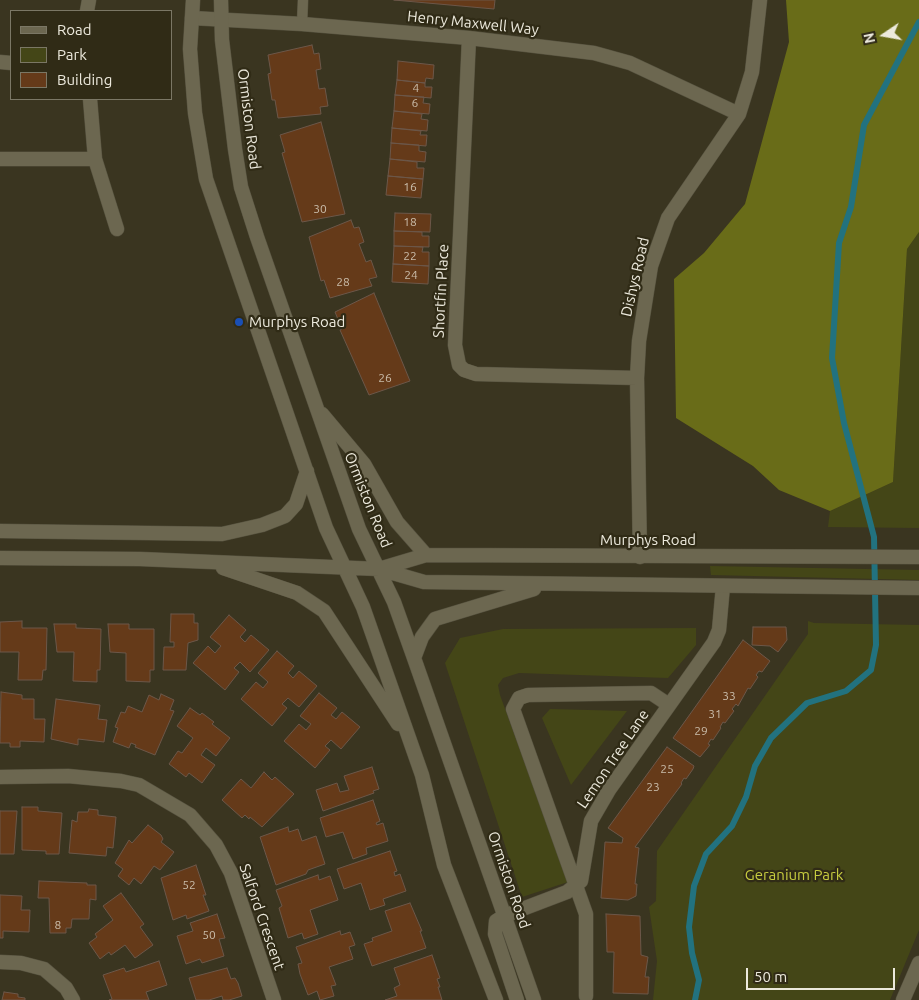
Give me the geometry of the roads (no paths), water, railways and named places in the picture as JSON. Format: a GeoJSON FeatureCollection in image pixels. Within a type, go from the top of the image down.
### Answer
{"type":"FeatureCollection","features":[{"type":"Feature","properties":{"kind":"main road"},"geometry":{"type":"LineString","coordinates":[[193,0],[190,49],[195,113],[206,179],[326,528],[361,602],[422,775],[444,865],[496,1000]]}},
{"type":"Feature","properties":{"kind":"main road","name":"Ormiston Road"},"geometry":{"type":"LineString","coordinates":[[220,0],[235,150],[241,187],[315,406],[359,528],[379,569],[414,658],[534,1000]]}},
{"type":"Feature","properties":{"kind":"main road","name":"Dishys Road"},"geometry":{"type":"LineString","coordinates":[[640,557],[637,378],[643,307],[659,241],[668,218],[739,114],[752,72],[760,0]]}},
{"type":"Feature","properties":{"kind":"main road","name":"Henry Maxwell Way"},"geometry":{"type":"LineString","coordinates":[[192,18],[302,24],[469,38],[594,53],[621,60],[739,114]]}},
{"type":"Feature","properties":{"kind":"main road","name":"Shortfin Place"},"geometry":{"type":"LineString","coordinates":[[469,38],[455,345],[459,365],[464,370],[476,374],[637,378]]}},
{"type":"Feature","properties":{"kind":"main road"},"geometry":{"type":"LineString","coordinates":[[90,100],[95,159],[117,229]]}},
{"type":"Feature","properties":{"kind":"main road"},"geometry":{"type":"LineString","coordinates":[[0,159],[95,159]]}},
{"type":"Feature","properties":{"kind":"main road"},"geometry":{"type":"LineString","coordinates":[[315,406],[364,464],[397,522],[426,554]]}},
{"type":"Feature","properties":{"kind":"main road"},"geometry":{"type":"LineString","coordinates":[[0,531],[222,534],[262,525],[285,516],[296,504],[307,470]]}},
{"type":"Feature","properties":{"kind":"main road","name":"Murphys Road"},"geometry":{"type":"LineString","coordinates":[[379,569],[426,554],[918,558]]}},
{"type":"Feature","properties":{"kind":"main road","name":"Murphys Road"},"geometry":{"type":"LineString","coordinates":[[0,558],[140,559],[379,569],[424,582],[917,588]]}},
{"type":"Feature","properties":{"kind":"main road"},"geometry":{"type":"LineString","coordinates":[[201,562],[273,584],[313,602],[331,620],[354,659],[410,741]]}},
{"type":"Feature","properties":{"kind":"main road"},"geometry":{"type":"LineString","coordinates":[[414,658],[422,637],[434,618],[549,585]]}},
{"type":"Feature","properties":{"kind":"main road","name":"Lemon Tree Lane"},"geometry":{"type":"LineString","coordinates":[[576,886],[584,875],[591,821],[609,790],[714,642],[719,630],[723,586]]}},
{"type":"Feature","properties":{"kind":"main road"},"geometry":{"type":"LineString","coordinates":[[586,996],[586,914],[514,716],[515,702],[528,695],[650,693],[669,704]]}},
{"type":"Feature","properties":{"kind":"main road","name":"Salford Crescent"},"geometry":{"type":"LineString","coordinates":[[0,777],[68,776],[121,781],[139,785],[190,815],[216,845],[231,873],[274,1000]]}},
{"type":"Feature","properties":{"kind":"main road"},"geometry":{"type":"LineString","coordinates":[[517,1000],[494,934],[496,921],[576,886]]}},
{"type":"Feature","properties":{"kind":"main road"},"geometry":{"type":"LineString","coordinates":[[0,962],[21,963],[44,969],[66,988],[73,1000]]}},
{"type":"Feature","properties":{"kind":"main road"},"geometry":{"type":"LineString","coordinates":[[903,1000],[919,963]]}},
{"type":"Feature","properties":{"kind":"lane"},"geometry":{"type":"LineString","coordinates":[[302,24],[303,0]]}},
{"type":"Feature","properties":{"kind":"waterway"},"geometry":{"type":"LineString","coordinates":[[695,1000],[699,980],[692,953],[689,927],[694,886],[706,854],[732,826],[746,797],[755,766],[771,738],[807,703],[846,691],[871,670],[876,645],[874,537],[844,423],[832,358],[839,243],[851,207],[864,125],[919,22]]}},
{"type":"Feature","properties":{"kind":"place","name":"Murphys Road"},"geometry":{"type":"Point","coordinates":[239,322]}},
{"type":"Feature","properties":{"kind":"park label","name":"Geranium Park"},"geometry":{"type":"Point","coordinates":[794,875]}}]}
